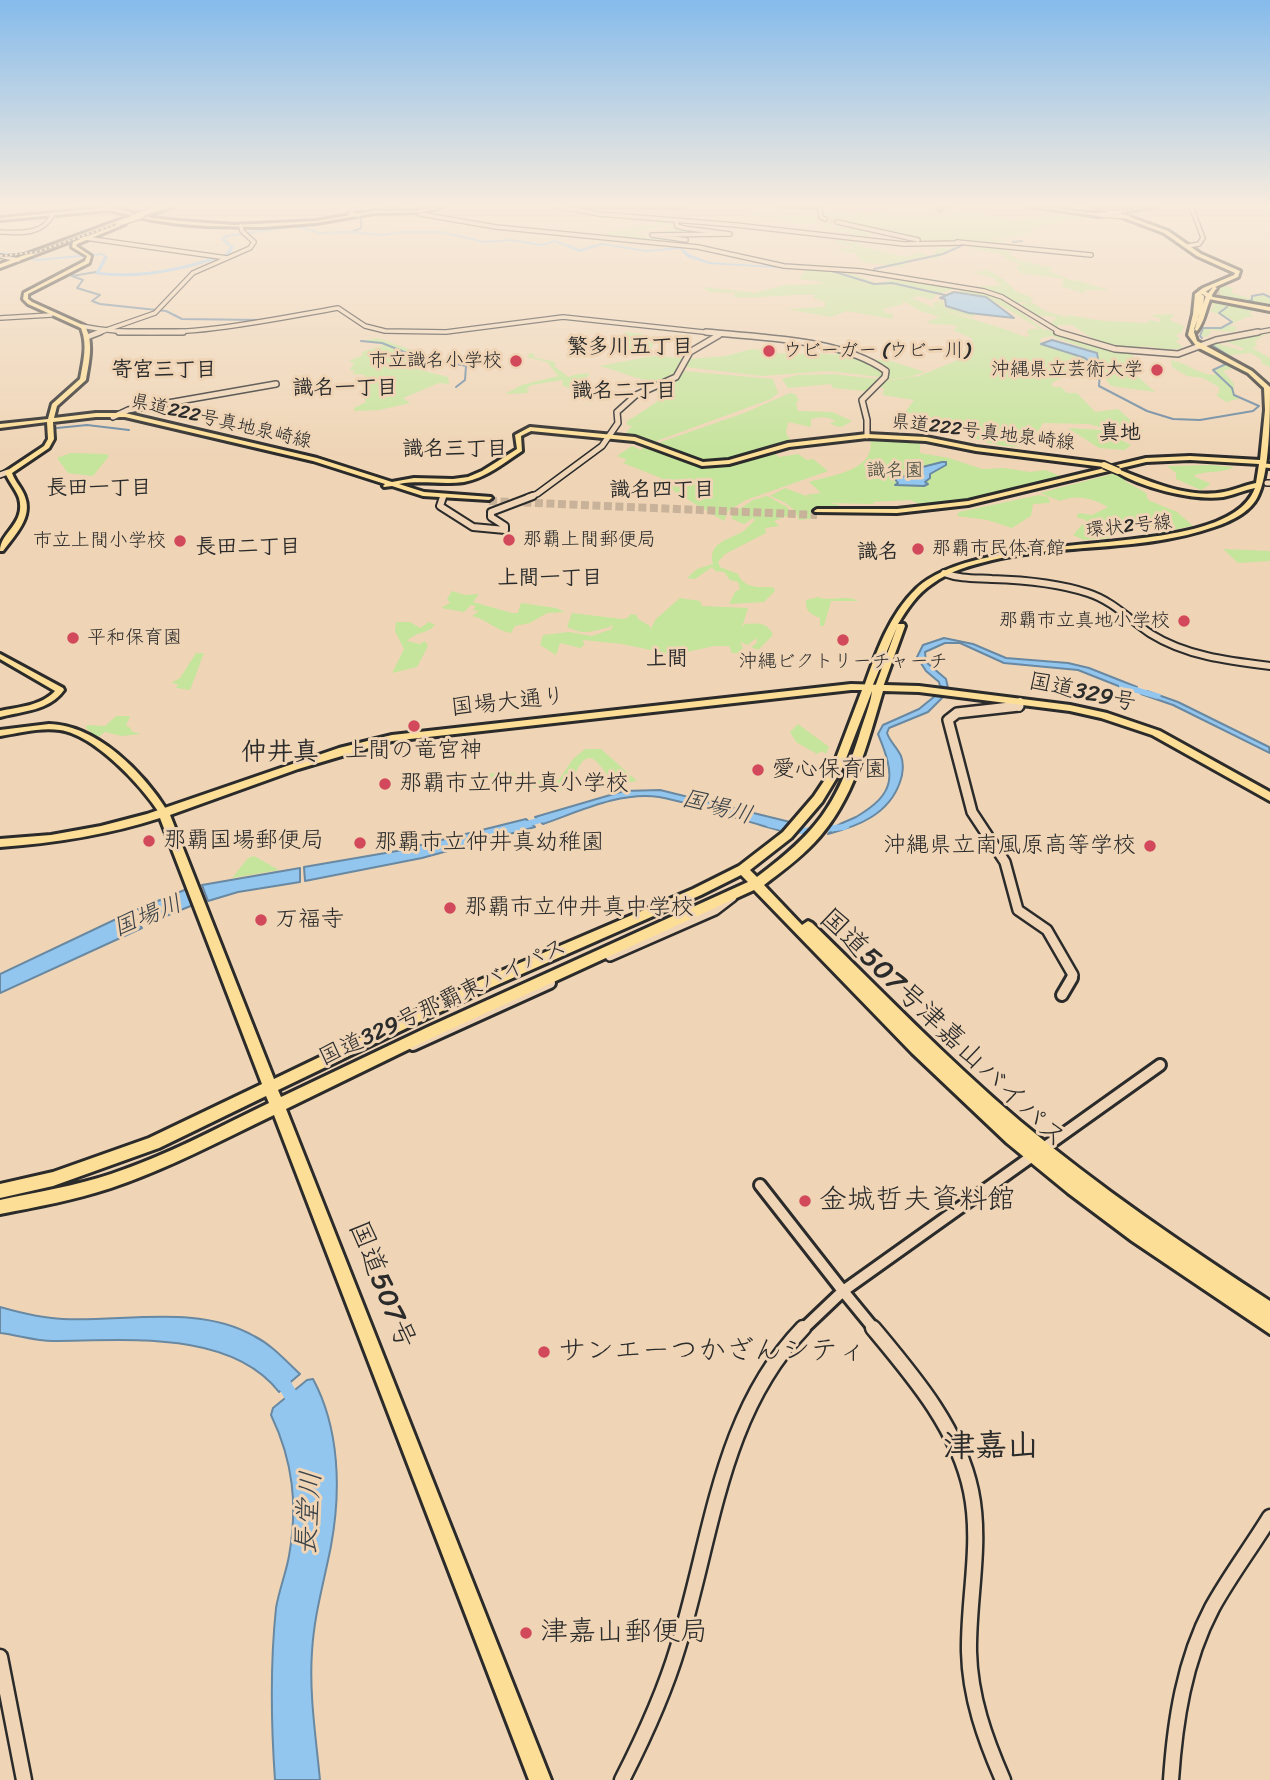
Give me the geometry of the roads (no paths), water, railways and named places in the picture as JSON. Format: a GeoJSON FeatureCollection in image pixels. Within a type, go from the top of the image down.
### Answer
{"type":"FeatureCollection","features":[{"type":"Feature","properties":{"kind":"highway"},"geometry":{"type":"LineString","coordinates":[[1220,293],[1270,307]]}},
{"type":"Feature","properties":{"kind":"highway"},"geometry":{"type":"LineString","coordinates":[[1206,295],[1225,301],[1270,307]]}},
{"type":"Feature","properties":{"kind":"highway"},"geometry":{"type":"LineString","coordinates":[[1206,295],[1270,307]]}},
{"type":"Feature","properties":{"kind":"highway"},"geometry":{"type":"LineString","coordinates":[[1196,314],[1200,311],[1206,295]]}},
{"type":"Feature","properties":{"kind":"highway","name":"国道329号"},"geometry":{"type":"LineString","coordinates":[[874,687],[954,693],[1086,710],[1135,724],[1180,745],[1270,797]]}},
{"type":"Feature","properties":{"kind":"highway","name":"国場大通り"},"geometry":{"type":"LineString","coordinates":[[0,843],[78,837],[163,812],[345,750],[409,735],[807,691],[874,687]]}},
{"type":"Feature","properties":{"kind":"highway","name":"国道329号那覇東バイパス"},"geometry":{"type":"LineString","coordinates":[[0,1191],[53,1179],[105,1162],[391,1052],[758,883],[783,866],[832,816],[851,779],[874,687]]}},
{"type":"Feature","properties":{"kind":"highway","name":"国道329号那覇東バイパス"},"geometry":{"type":"LineString","coordinates":[[0,1207],[62,1195],[111,1181],[166,1160],[273,1098],[485,984],[697,892],[743,869],[787,835],[818,799],[837,769],[874,687]]}},
{"type":"Feature","properties":{"kind":"highway","name":"国道507号"},"geometry":{"type":"LineString","coordinates":[[163,812],[540,1780]]}},
{"type":"Feature","properties":{"kind":"highway","name":"国道507号津嘉山バイパス"},"geometry":{"type":"LineString","coordinates":[[743,869],[758,883],[771,889],[1037,1152],[1168,1258],[1270,1325]]}},
{"type":"Feature","properties":{"kind":"highway","name":"国道507号津嘉山バイパス"},"geometry":{"type":"LineString","coordinates":[[1037,1152],[1176,1250],[1270,1311]]}},
{"type":"Feature","properties":{"kind":"main road"},"geometry":{"type":"LineString","coordinates":[[0,549],[19,525],[23,513],[22,497],[4,474],[47,447],[51,439],[50,422],[55,404],[82,381],[87,331],[69,319],[51,314],[27,301],[26,293],[34,289]]}},
{"type":"Feature","properties":{"kind":"main road"},"geometry":{"type":"LineString","coordinates":[[1198,347],[1195,337],[1206,295],[1215,289]]}},
{"type":"Feature","properties":{"kind":"main road"},"geometry":{"type":"LineString","coordinates":[[1196,314],[1190,336],[1198,347],[1269,384]]}},
{"type":"Feature","properties":{"kind":"main road"},"geometry":{"type":"LineString","coordinates":[[1198,347],[1246,367],[1269,384]]}},
{"type":"Feature","properties":{"kind":"main road","name":"環状2号線"},"geometry":{"type":"LineString","coordinates":[[1267,464],[1269,384]]}},
{"type":"Feature","properties":{"kind":"main road","name":"県道222号真地泉崎線"},"geometry":{"type":"LineString","coordinates":[[0,426],[115,416],[315,459],[416,497],[489,499]]}},
{"type":"Feature","properties":{"kind":"main road","name":"県道222号真地泉崎線"},"geometry":{"type":"LineString","coordinates":[[388,485],[405,481],[461,480],[475,477],[521,449],[518,435],[527,429],[639,440],[695,463],[707,464],[732,461],[788,444],[867,436],[926,439],[993,452],[1101,465]]}},
{"type":"Feature","properties":{"kind":"main road","name":"環状2号線"},"geometry":{"type":"LineString","coordinates":[[874,687],[911,608],[928,589],[947,574],[964,566],[1017,554],[1175,539],[1219,527],[1250,511],[1263,495],[1270,444]]}},
{"type":"Feature","properties":{"kind":"main road"},"geometry":{"type":"LineString","coordinates":[[1101,465],[1155,456],[1183,455],[1199,458]]}},
{"type":"Feature","properties":{"kind":"main road","name":"県道222号真地泉崎線"},"geometry":{"type":"LineString","coordinates":[[817,513],[888,514],[967,505],[1140,461],[1199,458],[1267,464]]}},
{"type":"Feature","properties":{"kind":"main road"},"geometry":{"type":"LineString","coordinates":[[1121,472],[1146,466],[1210,461]]}},
{"type":"Feature","properties":{"kind":"main road","name":"県道222号真地泉崎線"},"geometry":{"type":"LineString","coordinates":[[1088,475],[1148,462],[1267,464]]}},
{"type":"Feature","properties":{"kind":"main road"},"geometry":{"type":"LineString","coordinates":[[1101,465],[1187,494],[1219,495],[1246,487],[1263,486]]}},
{"type":"Feature","properties":{"kind":"main road","name":"環状2号線"},"geometry":{"type":"LineString","coordinates":[[1101,545],[1192,532],[1225,521],[1246,508],[1263,486]]}},
{"type":"Feature","properties":{"kind":"main road"},"geometry":{"type":"LineString","coordinates":[[0,656],[60,690],[56,696],[44,703],[0,714]]}},
{"type":"Feature","properties":{"kind":"main road"},"geometry":{"type":"LineString","coordinates":[[0,733],[54,727],[78,731],[127,769],[148,790],[163,812]]}},
{"type":"Feature","properties":{"kind":"street"},"geometry":{"type":"LineString","coordinates":[[87,337],[159,311],[178,289]]}},
{"type":"Feature","properties":{"kind":"street"},"geometry":{"type":"LineString","coordinates":[[971,289],[1002,297],[1052,331],[1101,347],[1167,355],[1181,354],[1220,339],[1270,330]]}},
{"type":"Feature","properties":{"kind":"street"},"geometry":{"type":"LineString","coordinates":[[140,334],[247,325],[338,308],[365,327],[385,331],[451,332],[560,317],[825,347],[867,358],[883,368],[886,376],[862,402],[867,417],[867,436]]}},
{"type":"Feature","properties":{"kind":"street"},"geometry":{"type":"LineString","coordinates":[[0,318],[51,314]]}},
{"type":"Feature","properties":{"kind":"street"},"geometry":{"type":"LineString","coordinates":[[81,326],[157,335]]}},
{"type":"Feature","properties":{"kind":"street"},"geometry":{"type":"LineString","coordinates":[[442,499],[440,506],[469,526],[505,530],[505,526],[491,517],[491,512],[537,494],[609,438],[618,423],[617,412],[621,406],[645,390],[676,377],[692,352],[705,341],[720,334]]}},
{"type":"Feature","properties":{"kind":"street"},"geometry":{"type":"LineString","coordinates":[[1195,337],[1220,339]]}},
{"type":"Feature","properties":{"kind":"street"},"geometry":{"type":"LineString","coordinates":[[115,416],[127,410],[276,384]]}},
{"type":"Feature","properties":{"kind":"street"},"geometry":{"type":"LineString","coordinates":[[947,574],[963,579],[995,579],[1090,593],[1106,601],[1152,634],[1177,646],[1222,659],[1270,666]]}},
{"type":"Feature","properties":{"kind":"street"},"geometry":{"type":"LineString","coordinates":[[1020,701],[1019,708],[957,713],[948,720],[972,812],[982,831],[1002,856],[1018,910],[1047,930],[1073,975],[1062,995]]}},
{"type":"Feature","properties":{"kind":"street"},"geometry":{"type":"LineString","coordinates":[[391,1052],[421,1043],[715,910],[732,897]]}},
{"type":"Feature","properties":{"kind":"street"},"geometry":{"type":"LineString","coordinates":[[622,1780],[645,1738],[670,1672],[717,1490],[741,1423],[760,1383],[783,1350],[810,1319],[843,1291],[1160,1065]]}},
{"type":"Feature","properties":{"kind":"street"},"geometry":{"type":"LineString","coordinates":[[760,1185],[944,1422],[967,1474],[971,1493],[973,1537],[971,1673],[980,1724],[1003,1780]]}},
{"type":"Feature","properties":{"kind":"street"},"geometry":{"type":"LineString","coordinates":[[1171,1780],[1174,1737],[1194,1651],[1220,1595],[1270,1517]]}},
{"type":"Feature","properties":{"kind":"street"},"geometry":{"type":"LineString","coordinates":[[0,1657],[24,1780]]}},
{"type":"Feature","properties":{"kind":"water"},"geometry":{"type":"Polygon","coordinates":[[[954,292],[986,297],[1014,318],[969,313],[946,306],[945,299],[940,298],[954,292]]]}},
{"type":"Feature","properties":{"kind":"water"},"geometry":{"type":"Polygon","coordinates":[[[1052,340],[1097,353],[1099,366],[1093,366],[1085,358],[1041,344],[1052,340]]]}},
{"type":"Feature","properties":{"kind":"water"},"geometry":{"type":"Polygon","coordinates":[[[946,462],[946,465],[930,474],[930,478],[925,482],[928,484],[924,486],[895,485],[898,483],[894,478],[906,476],[907,471],[946,462]]]}},
{"type":"Feature","properties":{"kind":"water"},"geometry":{"type":"Polygon","coordinates":[[[944,638],[973,644],[1006,658],[1068,663],[1089,668],[1137,687],[1131,691],[1078,670],[1004,663],[960,643],[945,643],[925,652],[926,662],[946,679],[948,688],[940,686],[917,657],[923,645],[944,638]]]}},
{"type":"Feature","properties":{"kind":"water"},"geometry":{"type":"Polygon","coordinates":[[[1147,691],[1178,702],[1269,747],[1270,753],[1173,705],[1141,694],[1147,691]]]}},
{"type":"Feature","properties":{"kind":"water"},"geometry":{"type":"Polygon","coordinates":[[[935,696],[943,697],[928,712],[889,728],[887,733],[901,756],[903,765],[895,793],[872,817],[828,834],[838,825],[869,808],[885,791],[889,782],[888,761],[878,734],[883,725],[919,709],[935,696]]]}},
{"type":"Feature","properties":{"kind":"water"},"geometry":{"type":"Polygon","coordinates":[[[660,790],[790,822],[781,831],[689,804],[645,796],[600,804],[543,824],[535,817],[624,791],[660,790]]]}},
{"type":"Feature","properties":{"kind":"water"},"geometry":{"type":"Polygon","coordinates":[[[526,819],[535,827],[422,858],[305,881],[304,867],[397,851],[526,819]]]}},
{"type":"Feature","properties":{"kind":"water"},"geometry":{"type":"Polygon","coordinates":[[[300,868],[300,882],[238,892],[208,901],[202,885],[300,868]]]}},
{"type":"Feature","properties":{"kind":"water"},"geometry":{"type":"Polygon","coordinates":[[[187,889],[193,905],[149,923],[138,909],[187,889]]]}},
{"type":"Feature","properties":{"kind":"water"},"geometry":{"type":"Polygon","coordinates":[[[131,912],[142,928],[0,993],[0,974],[131,912]]]}},
{"type":"Feature","properties":{"kind":"water"},"geometry":{"type":"Polygon","coordinates":[[[0,1307],[63,1319],[185,1317],[210,1320],[233,1326],[261,1340],[300,1374],[279,1392],[258,1372],[233,1357],[205,1348],[143,1341],[46,1341],[0,1333],[0,1307]]]}},
{"type":"Feature","properties":{"kind":"water"},"geometry":{"type":"Polygon","coordinates":[[[313,1379],[329,1419],[337,1483],[334,1525],[317,1612],[311,1668],[320,1780],[275,1780],[272,1694],[274,1629],[277,1601],[292,1537],[293,1501],[289,1466],[271,1415],[273,1408],[307,1380],[313,1379]]]}},
{"type":"Feature","properties":{"kind":"waterway"},"geometry":{"type":"LineString","coordinates":[[81,289],[100,295],[92,301],[100,304],[166,311],[182,319],[261,320]]}},
{"type":"Feature","properties":{"kind":"waterway"},"geometry":{"type":"LineString","coordinates":[[919,289],[945,295]]}},
{"type":"Feature","properties":{"kind":"waterway"},"geometry":{"type":"LineString","coordinates":[[1245,302],[1252,300],[1252,296],[1263,294],[1270,297]]}},
{"type":"Feature","properties":{"kind":"waterway"},"geometry":{"type":"LineString","coordinates":[[1202,338],[1200,336],[1203,328],[1221,328],[1232,322],[1219,313],[1227,307]]}},
{"type":"Feature","properties":{"kind":"waterway"},"geometry":{"type":"LineString","coordinates":[[361,341],[382,343],[412,355],[466,366],[465,380],[456,387]]}},
{"type":"Feature","properties":{"kind":"waterway"},"geometry":{"type":"LineString","coordinates":[[1212,345],[1234,359]]}},
{"type":"Feature","properties":{"kind":"waterway"},"geometry":{"type":"LineString","coordinates":[[1096,365],[1100,372],[1099,386],[1147,411],[1173,419],[1200,420],[1253,411],[1259,406],[1234,395],[1232,388],[1213,370],[1228,363]]}},
{"type":"Feature","properties":{"kind":"waterway"},"geometry":{"type":"LineString","coordinates":[[57,428],[87,425],[129,430]]}},
{"type":"Feature","properties":{"kind":"waterway","name":"国場川"},"geometry":{"type":"LineString","coordinates":[[1122,686],[1157,696]]}},
{"type":"Feature","properties":{"kind":"waterway","name":"国場川"},"geometry":{"type":"LineString","coordinates":[[518,827],[553,816]]}},
{"type":"Feature","properties":{"kind":"waterway","name":"国場川"},"geometry":{"type":"LineString","coordinates":[[771,825],[801,831],[845,827]]}},
{"type":"Feature","properties":{"kind":"waterway","name":"長堂川"},"geometry":{"type":"LineString","coordinates":[[279,1375],[297,1406]]}},
{"type":"Feature","properties":{"kind":"tunnel"},"geometry":{"type":"LineString","coordinates":[[1201,296],[1220,293]]}},
{"type":"Feature","properties":{"kind":"tunnel"},"geometry":{"type":"LineString","coordinates":[[489,501],[817,515]]}},
{"type":"Feature","properties":{"kind":"place","name":"ウビーガー (ウビー川)"},"geometry":{"type":"Point","coordinates":[769,351]}},
{"type":"Feature","properties":{"kind":"place","name":"市立識名小学校"},"geometry":{"type":"Point","coordinates":[516,361]}},
{"type":"Feature","properties":{"kind":"place","name":"沖縄県立芸術大学"},"geometry":{"type":"Point","coordinates":[1157,370]}},
{"type":"Feature","properties":{"kind":"place","name":"那覇上間郵便局"},"geometry":{"type":"Point","coordinates":[509,540]}},
{"type":"Feature","properties":{"kind":"place","name":"市立上間小学校"},"geometry":{"type":"Point","coordinates":[180,541]}},
{"type":"Feature","properties":{"kind":"place","name":"那覇市民体育館"},"geometry":{"type":"Point","coordinates":[918,549]}},
{"type":"Feature","properties":{"kind":"place","name":"那覇市立真地小学校"},"geometry":{"type":"Point","coordinates":[1184,621]}},
{"type":"Feature","properties":{"kind":"place","name":"平和保育園"},"geometry":{"type":"Point","coordinates":[73,638]}},
{"type":"Feature","properties":{"kind":"place","name":"沖縄ビクトリーチャーチ"},"geometry":{"type":"Point","coordinates":[843,640]}},
{"type":"Feature","properties":{"kind":"place","name":"上間の竜宮神"},"geometry":{"type":"Point","coordinates":[414,726]}},
{"type":"Feature","properties":{"kind":"place","name":"愛心保育園"},"geometry":{"type":"Point","coordinates":[758,770]}},
{"type":"Feature","properties":{"kind":"place","name":"那覇市立仲井真小学校"},"geometry":{"type":"Point","coordinates":[385,784]}},
{"type":"Feature","properties":{"kind":"place","name":"那覇国場郵便局"},"geometry":{"type":"Point","coordinates":[149,841]}},
{"type":"Feature","properties":{"kind":"place","name":"那覇市立仲井真幼稚園"},"geometry":{"type":"Point","coordinates":[360,843]}},
{"type":"Feature","properties":{"kind":"place","name":"沖縄県立南風原高等学校"},"geometry":{"type":"Point","coordinates":[1150,846]}},
{"type":"Feature","properties":{"kind":"place","name":"那覇市立仲井真中学校"},"geometry":{"type":"Point","coordinates":[450,908]}},
{"type":"Feature","properties":{"kind":"place","name":"万福寺"},"geometry":{"type":"Point","coordinates":[261,920]}},
{"type":"Feature","properties":{"kind":"place","name":"金城哲夫資料館"},"geometry":{"type":"Point","coordinates":[805,1201]}},
{"type":"Feature","properties":{"kind":"place","name":"サンエーつかざんシティ"},"geometry":{"type":"Point","coordinates":[544,1352]}},
{"type":"Feature","properties":{"kind":"place","name":"津嘉山郵便局"},"geometry":{"type":"Point","coordinates":[526,1633]}},
{"type":"Feature","properties":{"kind":"district","name":"繁多川五丁目"},"geometry":{"type":"Point","coordinates":[630,348]}},
{"type":"Feature","properties":{"kind":"district","name":"寄宮三丁目"},"geometry":{"type":"Point","coordinates":[164,371]}},
{"type":"Feature","properties":{"kind":"district","name":"識名一丁目"},"geometry":{"type":"Point","coordinates":[345,389]}},
{"type":"Feature","properties":{"kind":"district","name":"識名二丁目"},"geometry":{"type":"Point","coordinates":[624,392]}},
{"type":"Feature","properties":{"kind":"district","name":"真地"},"geometry":{"type":"Point","coordinates":[1120,434]}},
{"type":"Feature","properties":{"kind":"district","name":"識名三丁目"},"geometry":{"type":"Point","coordinates":[455,450]}},
{"type":"Feature","properties":{"kind":"district","name":"長田一丁目"},"geometry":{"type":"Point","coordinates":[99,489]}},
{"type":"Feature","properties":{"kind":"district","name":"識名四丁目"},"geometry":{"type":"Point","coordinates":[662,491]}},
{"type":"Feature","properties":{"kind":"district","name":"長田二丁目"},"geometry":{"type":"Point","coordinates":[248,548]}},
{"type":"Feature","properties":{"kind":"district","name":"識名"},"geometry":{"type":"Point","coordinates":[878,553]}},
{"type":"Feature","properties":{"kind":"district","name":"上間一丁目"},"geometry":{"type":"Point","coordinates":[550,579]}},
{"type":"Feature","properties":{"kind":"district","name":"上間"},"geometry":{"type":"Point","coordinates":[667,660]}},
{"type":"Feature","properties":{"kind":"district","name":"仲井真"},"geometry":{"type":"Point","coordinates":[280,753]}},
{"type":"Feature","properties":{"kind":"district","name":"津嘉山"},"geometry":{"type":"Point","coordinates":[991,1448]}},
{"type":"Feature","properties":{"kind":"park label","name":"識名園"},"geometry":{"type":"Point","coordinates":[895,471]}}]}
